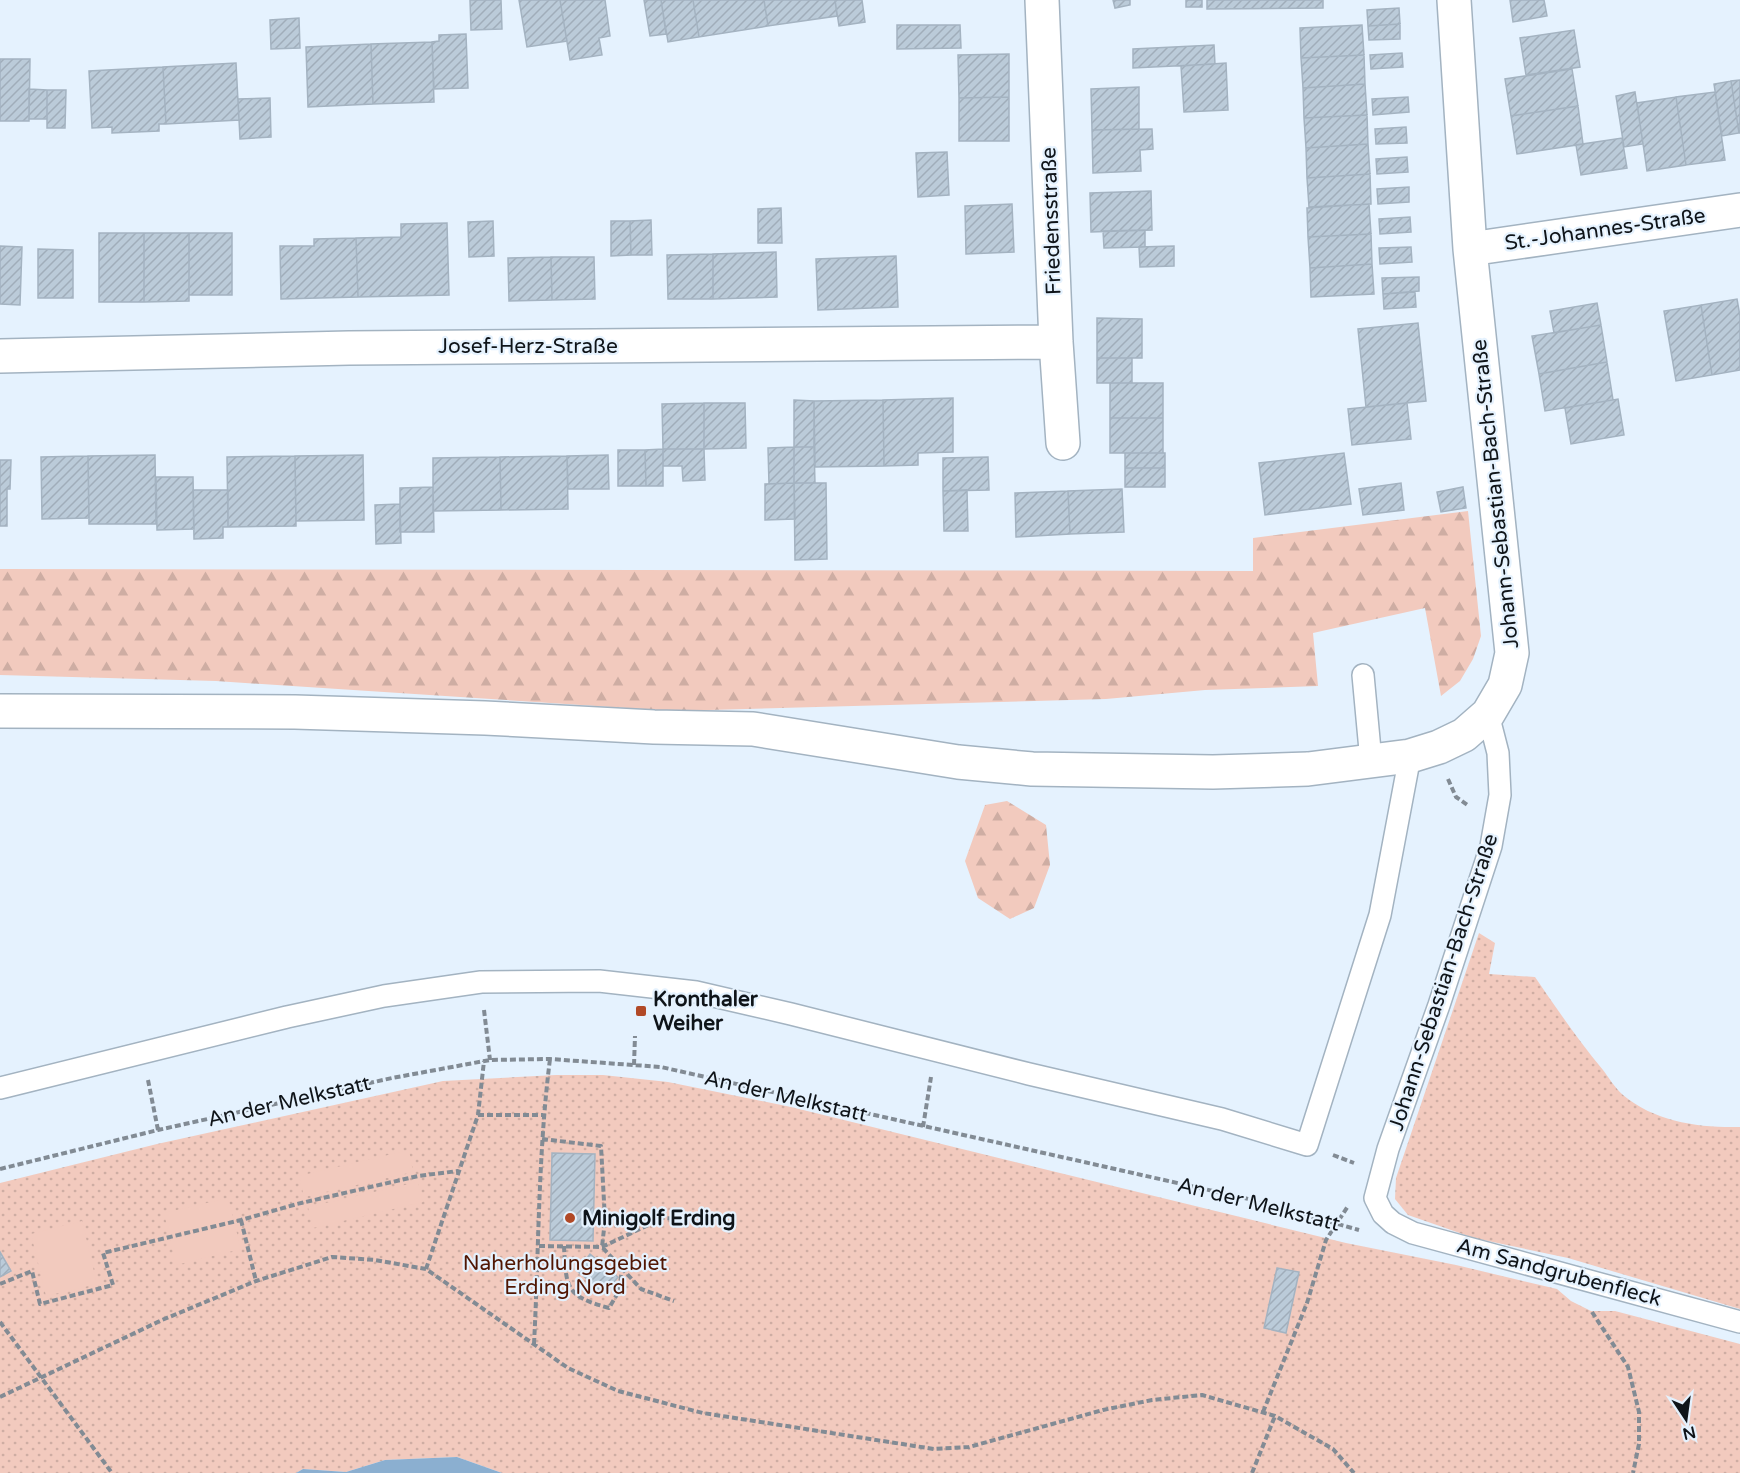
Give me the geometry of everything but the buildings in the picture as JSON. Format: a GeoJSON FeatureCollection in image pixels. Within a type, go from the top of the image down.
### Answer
{"type":"FeatureCollection","features":[{"type":"Feature","properties":{"kind":"street","name":"Friedensstraße"},"geometry":{"type":"LineString","coordinates":[[1042,0],[1056,342],[1063,442]]}},
{"type":"Feature","properties":{"kind":"street","name":"Johann-Sebastian-Bach-Straße"},"geometry":{"type":"LineString","coordinates":[[1454,0],[1470,249],[1512,653],[1505,685],[1488,714]]}},
{"type":"Feature","properties":{"kind":"street","name":"St.-Johannes-Straße"},"geometry":{"type":"LineString","coordinates":[[1470,249],[1740,210]]}},
{"type":"Feature","properties":{"kind":"street","name":"Josef-Herz-Straße"},"geometry":{"type":"LineString","coordinates":[[0,356],[349,348],[1056,342]]}},
{"type":"Feature","properties":{"kind":"street"},"geometry":{"type":"LineString","coordinates":[[0,711],[295,711],[654,727],[753,729],[958,762],[1032,769],[1213,772],[1308,769],[1410,756],[1464,735],[1488,714]]}},
{"type":"Feature","properties":{"kind":"lane"},"geometry":{"type":"LineString","coordinates":[[1363,675],[1371,761]]}},
{"type":"Feature","properties":{"kind":"lane","name":"Johann-Sebastian-Bach-Straße"},"geometry":{"type":"LineString","coordinates":[[1383,1214],[1376,1198],[1381,1172],[1491,846],[1500,795],[1498,753],[1488,714]]}},
{"type":"Feature","properties":{"kind":"lane"},"geometry":{"type":"LineString","coordinates":[[0,1088],[287,1017],[384,996],[481,982],[599,981],[696,992],[791,1014],[935,1051],[1222,1119],[1307,1145],[1380,915],[1410,756]]}},
{"type":"Feature","properties":{"kind":"lane","name":"Am Sandgrubenfleck"},"geometry":{"type":"LineString","coordinates":[[1383,1214],[1393,1223],[1413,1233],[1740,1322]]}},
{"type":"Feature","properties":{"kind":"path"},"geometry":{"type":"LineString","coordinates":[[481,982],[490,1060]]}},
{"type":"Feature","properties":{"kind":"path"},"geometry":{"type":"LineString","coordinates":[[634,1065],[635,1036]]}},
{"type":"Feature","properties":{"kind":"path"},"geometry":{"type":"LineString","coordinates":[[923,1127],[935,1051]]}},
{"type":"Feature","properties":{"kind":"path"},"geometry":{"type":"LineString","coordinates":[[142,1053],[158,1130]]}},
{"type":"Feature","properties":{"kind":"path"},"geometry":{"type":"LineString","coordinates":[[534,1344],[543,1115],[550,1059]]}},
{"type":"Feature","properties":{"kind":"path","name":"An der Melkstatt"},"geometry":{"type":"LineString","coordinates":[[0,1169],[158,1130],[381,1081],[490,1060],[550,1059],[661,1067],[1253,1200],[1365,1231]]}},
{"type":"Feature","properties":{"kind":"path"},"geometry":{"type":"LineString","coordinates":[[426,1269],[478,1115],[484,1061]]}},
{"type":"Feature","properties":{"kind":"path"},"geometry":{"type":"LineString","coordinates":[[478,1115],[543,1115]]}},
{"type":"Feature","properties":{"kind":"path"},"geometry":{"type":"LineString","coordinates":[[542,1139],[601,1146],[604,1220],[602,1247],[640,1289],[674,1301]]}},
{"type":"Feature","properties":{"kind":"path"},"geometry":{"type":"LineString","coordinates":[[1307,1145],[1381,1172]]}},
{"type":"Feature","properties":{"kind":"path"},"geometry":{"type":"LineString","coordinates":[[0,1284],[32,1272],[40,1304],[113,1285],[103,1253],[418,1176],[458,1171]]}},
{"type":"Feature","properties":{"kind":"path"},"geometry":{"type":"LineString","coordinates":[[539,1246],[602,1247],[663,1218],[688,1219]]}},
{"type":"Feature","properties":{"kind":"path"},"geometry":{"type":"LineString","coordinates":[[241,1220],[256,1281]]}},
{"type":"Feature","properties":{"kind":"path"},"geometry":{"type":"LineString","coordinates":[[1263,1412],[1306,1303],[1319,1260],[1335,1224]]}},
{"type":"Feature","properties":{"kind":"path"},"geometry":{"type":"LineString","coordinates":[[564,1246],[565,1277],[574,1294],[591,1303],[609,1308],[618,1291],[622,1268]]}},
{"type":"Feature","properties":{"kind":"path"},"geometry":{"type":"LineString","coordinates":[[0,1397],[162,1320],[256,1281],[332,1257],[375,1260],[426,1269],[568,1368],[618,1391],[703,1413],[934,1449],[969,1447],[1103,1410],[1152,1400],[1202,1395],[1275,1416],[1333,1449],[1354,1473]]}},
{"type":"Feature","properties":{"kind":"path"},"geometry":{"type":"LineString","coordinates":[[1585,1304],[1628,1367],[1639,1413],[1639,1444],[1633,1473]]}},
{"type":"Feature","properties":{"kind":"path"},"geometry":{"type":"LineString","coordinates":[[0,1322],[40,1379],[112,1473]]}},
{"type":"Feature","properties":{"kind":"path"},"geometry":{"type":"LineString","coordinates":[[1252,1473],[1275,1416]]}},
{"type":"Feature","properties":{"kind":"green space"},"geometry":{"type":"Polygon","coordinates":[[[1468,511],[1481,636],[1473,659],[1460,681],[1441,696],[1425,608],[1313,633],[1318,686],[1205,690],[1106,699],[673,711],[216,681],[0,675],[0,569],[1253,571],[1253,538],[1468,511]]]}},
{"type":"Feature","properties":{"kind":"green space"},"geometry":{"type":"Polygon","coordinates":[[[1007,801],[1046,825],[1050,865],[1034,908],[1010,919],[978,898],[965,861],[985,805],[1007,801]]]}},
{"type":"Feature","properties":{"kind":"green space"},"geometry":{"type":"Polygon","coordinates":[[[1479,933],[1495,943],[1489,974],[1535,977],[1576,1036],[1623,1095],[1649,1112],[1678,1122],[1740,1127],[1740,1309],[1568,1258],[1474,1238],[1408,1215],[1395,1199],[1396,1178],[1479,933]]]}},
{"type":"Feature","properties":{"kind":"green space","name":"Naherholungsgebiet Erding Nord"},"geometry":{"type":"Polygon","coordinates":[[[603,1075],[668,1082],[791,1107],[1346,1243],[1456,1265],[1557,1289],[1571,1301],[1591,1311],[1615,1311],[1740,1344],[1740,1473],[502,1473],[457,1457],[385,1460],[346,1472],[303,1469],[296,1473],[0,1473],[0,1183],[157,1144],[443,1081],[603,1075]]]}},
{"type":"Feature","properties":{"kind":"green space"},"geometry":{"type":"Polygon","coordinates":[[[409,1150],[413,1172],[304,1197],[299,1176],[409,1150]]]}},
{"type":"Feature","properties":{"kind":"green space"},"geometry":{"type":"Polygon","coordinates":[[[418,1182],[423,1202],[313,1228],[308,1207],[418,1182]]]}},
{"type":"Feature","properties":{"kind":"green space"},"geometry":{"type":"Polygon","coordinates":[[[228,1198],[241,1249],[176,1265],[164,1213],[228,1198]]]}},
{"type":"Feature","properties":{"kind":"green space"},"geometry":{"type":"Polygon","coordinates":[[[82,1221],[97,1284],[46,1296],[31,1234],[82,1221]]]}},
{"type":"Feature","properties":{"kind":"water"},"geometry":{"type":"Polygon","coordinates":[[[457,1457],[502,1473],[296,1473],[303,1469],[346,1472],[385,1460],[457,1457]]]}},
{"type":"Feature","properties":{"kind":"place","name":"Kronthaler Weiher"},"geometry":{"type":"Point","coordinates":[641,1011]}},
{"type":"Feature","properties":{"kind":"place","name":"Minigolf Erding"},"geometry":{"type":"Point","coordinates":[570,1218]}}]}
